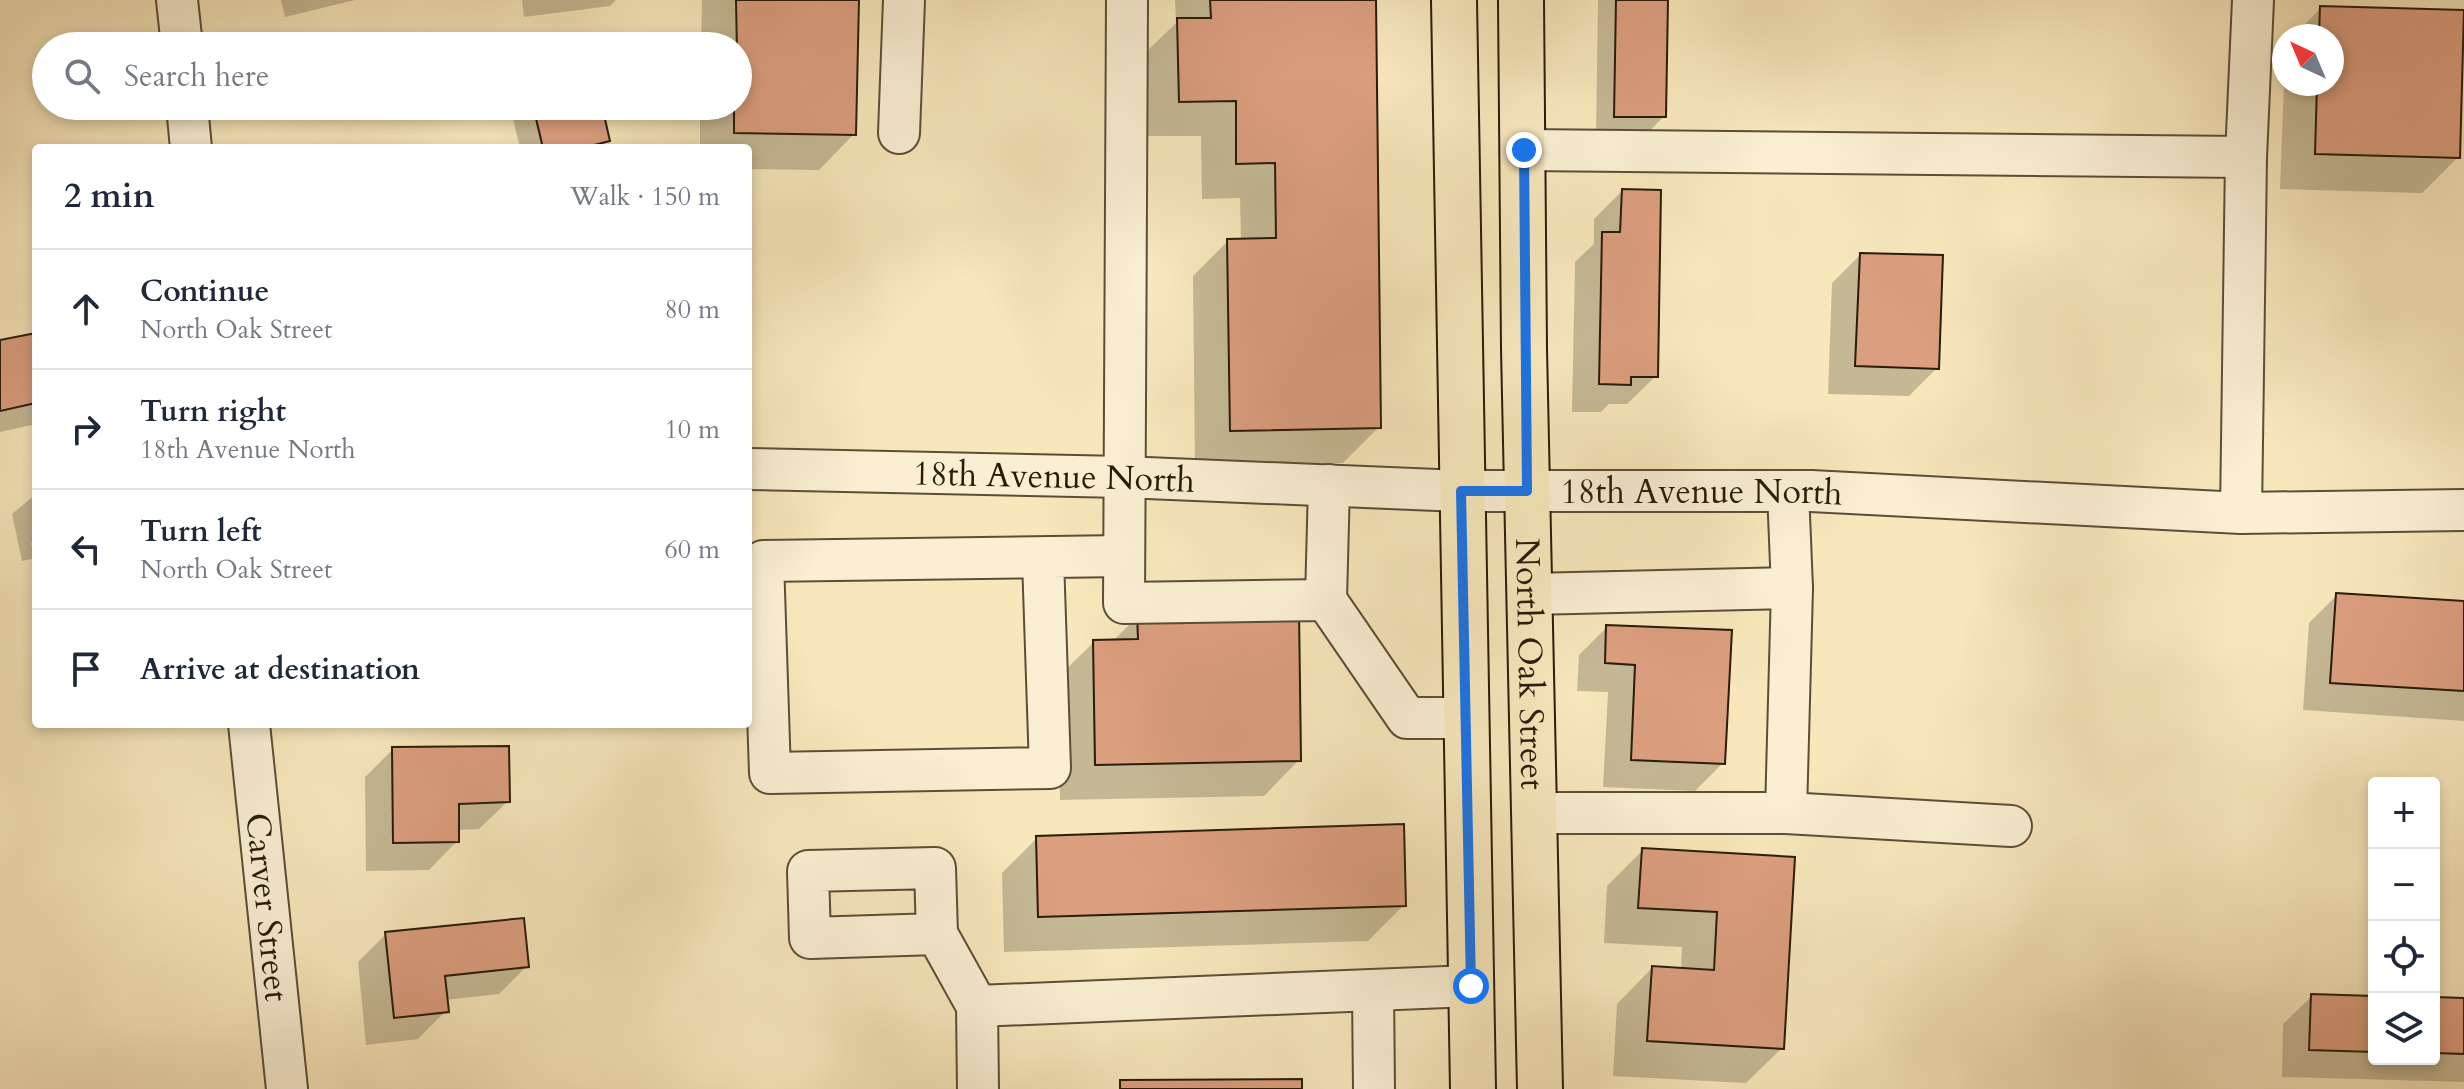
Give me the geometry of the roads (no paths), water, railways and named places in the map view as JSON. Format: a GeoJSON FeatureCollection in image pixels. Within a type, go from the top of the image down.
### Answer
{"type":"FeatureCollection","features":[{"type":"Feature","properties":{"kind":"main road","name":"North Oak Street"},"geometry":{"type":"LineString","coordinates":[[1454,0],[1473,1089]]}},
{"type":"Feature","properties":{"kind":"main road","name":"North Oak Street"},"geometry":{"type":"LineString","coordinates":[[1521,0],[1527,491],[1540,1089]]}},
{"type":"Feature","properties":{"kind":"street"},"geometry":{"type":"LineString","coordinates":[[177,0],[180,32]]}},
{"type":"Feature","properties":{"kind":"street"},"geometry":{"type":"LineString","coordinates":[[899,133],[904,0]]}},
{"type":"Feature","properties":{"kind":"street"},"geometry":{"type":"LineString","coordinates":[[1127,0],[1124,603],[1326,600]]}},
{"type":"Feature","properties":{"kind":"street"},"geometry":{"type":"LineString","coordinates":[[2241,513],[2246,157],[2253,0]]}},
{"type":"Feature","properties":{"kind":"street"},"geometry":{"type":"LineString","coordinates":[[188,120],[191,144]]}},
{"type":"Feature","properties":{"kind":"street"},"geometry":{"type":"LineString","coordinates":[[1524,150],[2246,157]]}},
{"type":"Feature","properties":{"kind":"street","name":"18th Avenue North"},"geometry":{"type":"LineString","coordinates":[[752,469],[1123,477],[1461,491],[1788,491],[2241,513],[2464,510]]}},
{"type":"Feature","properties":{"kind":"street"},"geometry":{"type":"LineString","coordinates":[[1329,485],[1326,600],[1407,718],[1465,718]]}},
{"type":"Feature","properties":{"kind":"street"},"geometry":{"type":"LineString","coordinates":[[1786,813],[1792,588],[1788,491]]}},
{"type":"Feature","properties":{"kind":"street"},"geometry":{"type":"LineString","coordinates":[[1043,559],[1050,768],[770,773],[763,561],[1123,556]]}},
{"type":"Feature","properties":{"kind":"street"},"geometry":{"type":"LineString","coordinates":[[1530,594],[1792,588]]}},
{"type":"Feature","properties":{"kind":"street","name":"Carver Street"},"geometry":{"type":"LineString","coordinates":[[249,728],[287,1089]]}},
{"type":"Feature","properties":{"kind":"street"},"geometry":{"type":"LineString","coordinates":[[1535,813],[1786,813],[2011,826]]}},
{"type":"Feature","properties":{"kind":"street"},"geometry":{"type":"LineString","coordinates":[[937,934],[977,1021],[978,1089]]}},
{"type":"Feature","properties":{"kind":"street"},"geometry":{"type":"LineString","coordinates":[[977,1021],[1373,990],[1471,986]]}},
{"type":"Feature","properties":{"kind":"street"},"geometry":{"type":"LineString","coordinates":[[1373,990],[1374,1089]]}}]}
